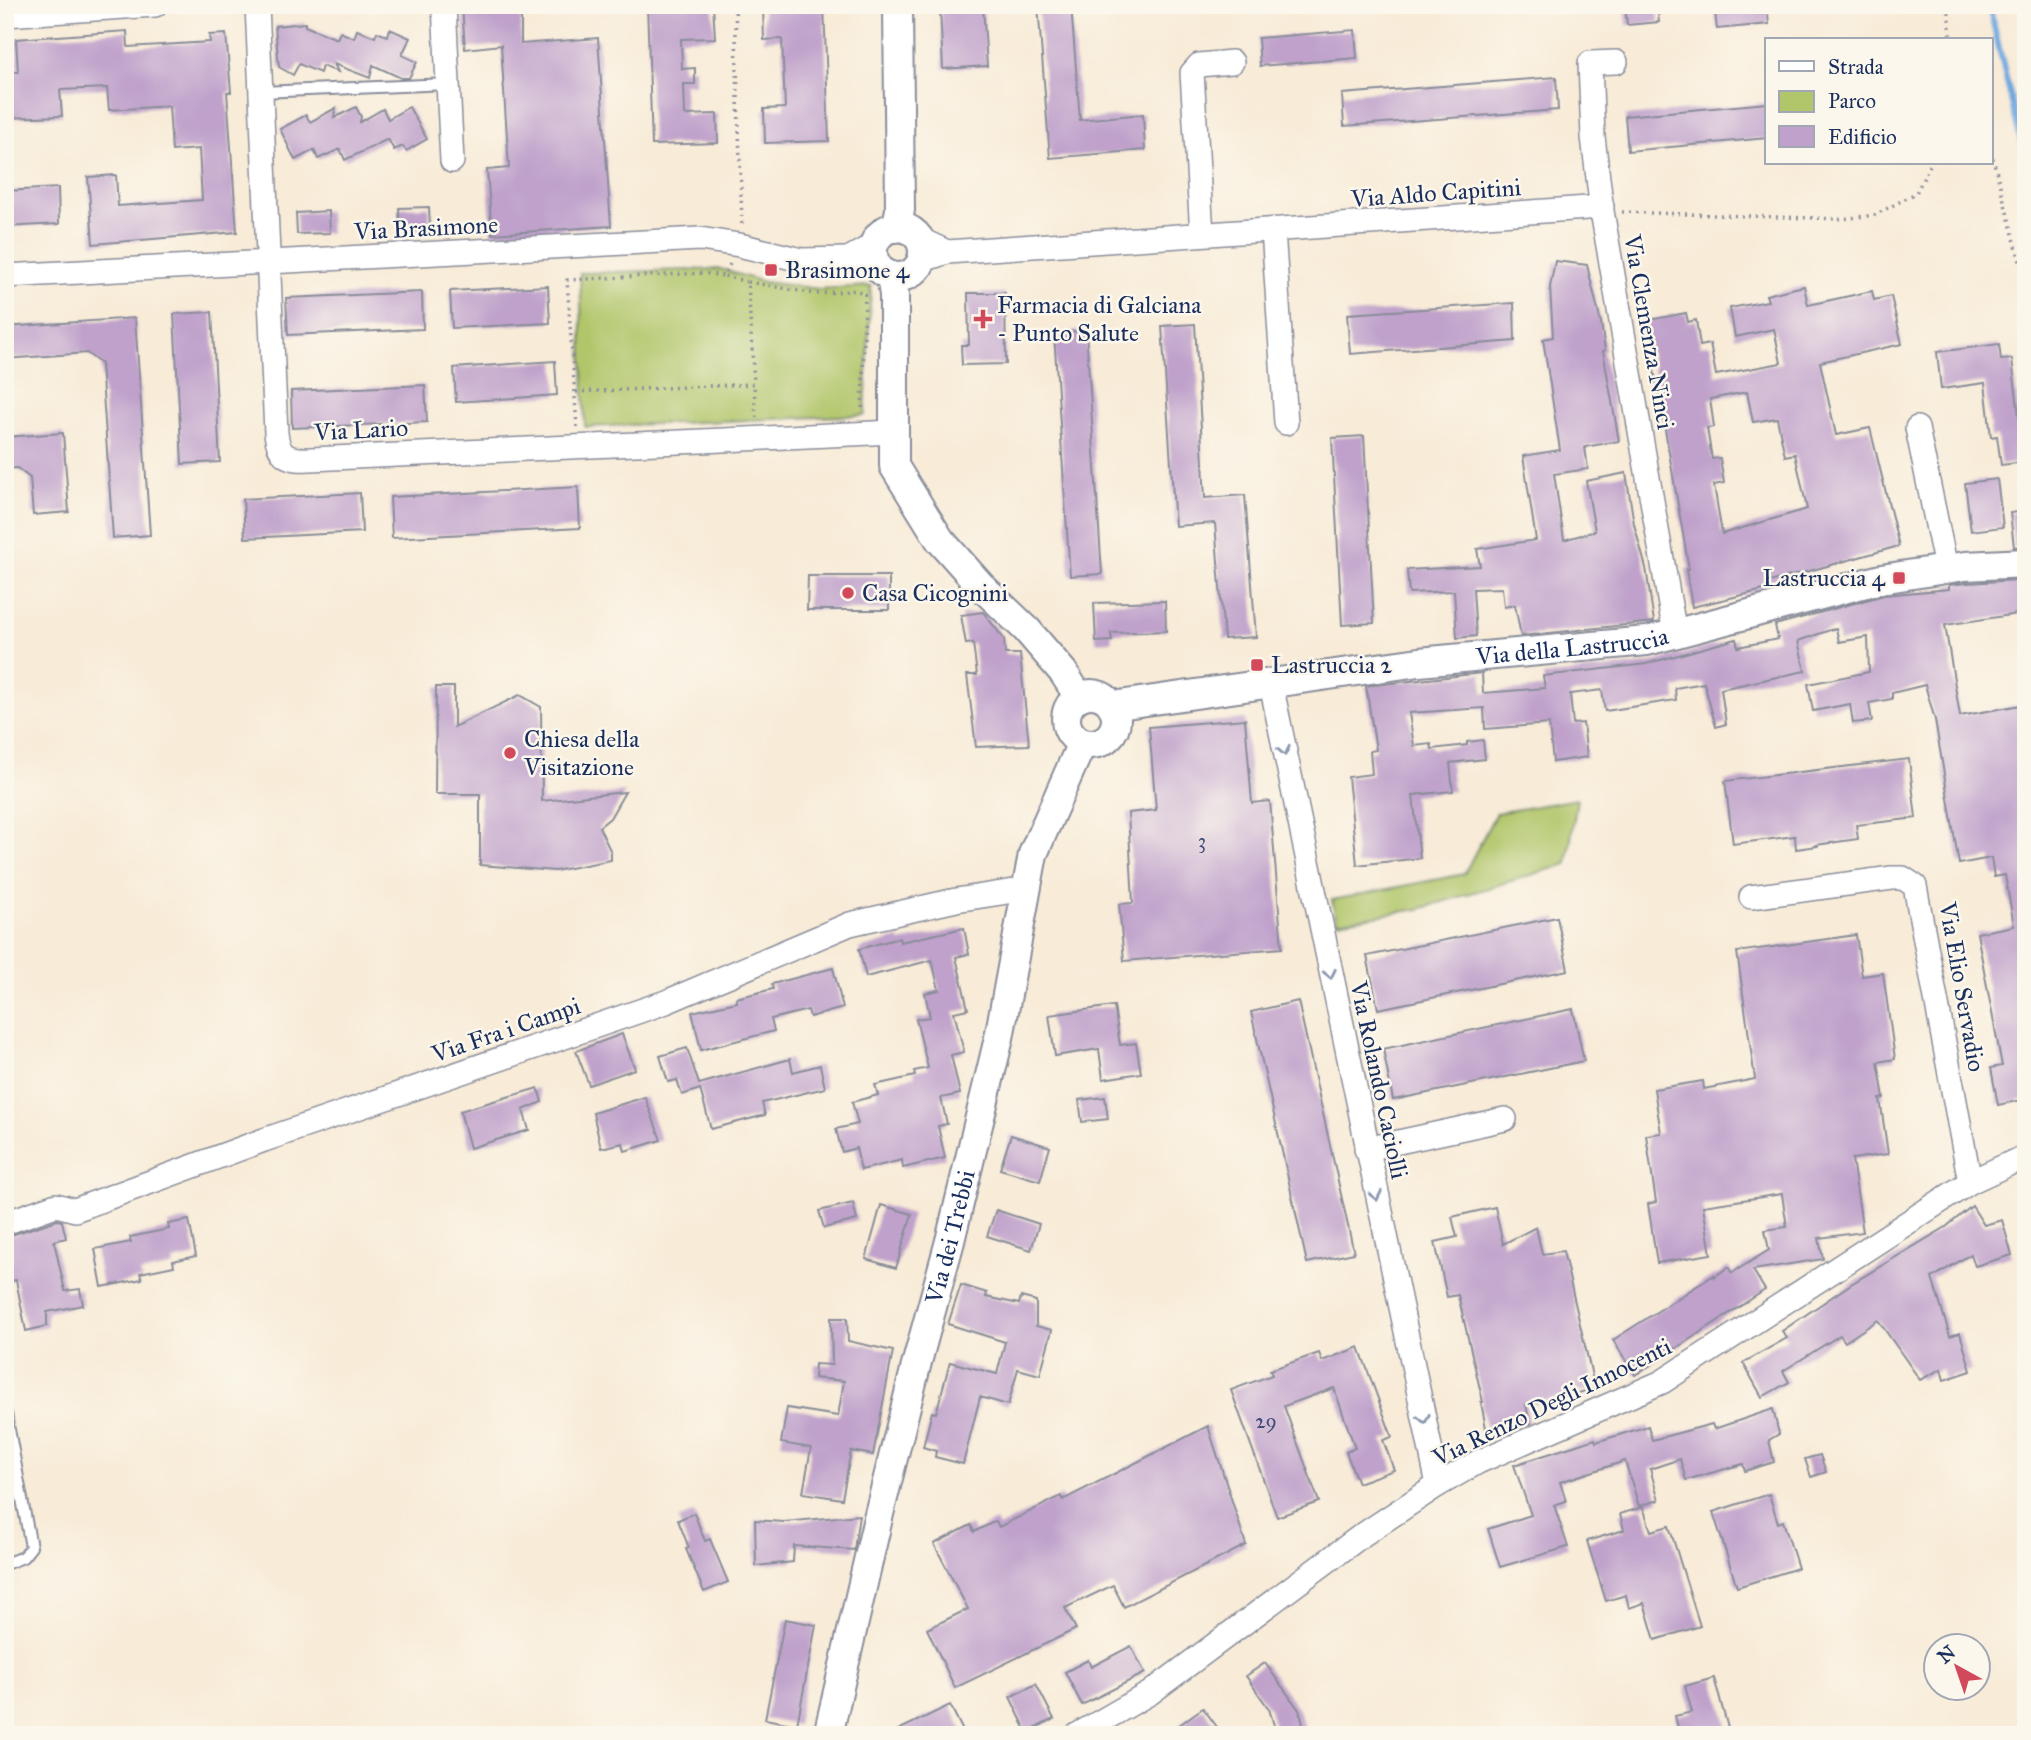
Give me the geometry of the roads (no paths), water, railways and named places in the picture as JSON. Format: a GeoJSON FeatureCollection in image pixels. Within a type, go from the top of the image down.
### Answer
{"type":"FeatureCollection","features":[{"type":"Feature","properties":{"kind":"street"},"geometry":{"type":"LineString","coordinates":[[5,15],[155,5]]}},
{"type":"Feature","properties":{"kind":"street","name":"Via Lario"},"geometry":{"type":"LineString","coordinates":[[258,5],[276,433],[278,446],[287,457],[294,460],[894,432]]}},
{"type":"Feature","properties":{"kind":"street"},"geometry":{"type":"LineString","coordinates":[[444,5],[452,161]]}},
{"type":"Feature","properties":{"kind":"street"},"geometry":{"type":"LineString","coordinates":[[898,5],[903,253],[894,466],[940,540],[980,585],[1027,630],[1063,672],[1079,697]]}},
{"type":"Feature","properties":{"kind":"street"},"geometry":{"type":"LineString","coordinates":[[1202,234],[1192,73],[1199,65],[1232,62]]}},
{"type":"Feature","properties":{"kind":"street","name":"Via Clemenza Ninci"},"geometry":{"type":"LineString","coordinates":[[1616,62],[1590,63],[1593,136],[1602,209],[1675,634]]}},
{"type":"Feature","properties":{"kind":"street","name":"Via Aldo Capitini"},"geometry":{"type":"LineString","coordinates":[[903,253],[1602,209]]}},
{"type":"Feature","properties":{"kind":"street"},"geometry":{"type":"LineString","coordinates":[[1273,230],[1286,423]]}},
{"type":"Feature","properties":{"kind":"street","name":"Via Brasimone"},"geometry":{"type":"LineString","coordinates":[[5,276],[700,239],[801,260],[848,259],[903,253]]}},
{"type":"Feature","properties":{"kind":"street"},"geometry":{"type":"LineString","coordinates":[[1917,428],[1946,568]]}},
{"type":"Feature","properties":{"kind":"street","name":"Via della Lastruccia"},"geometry":{"type":"LineString","coordinates":[[1112,706],[1419,663],[1647,641],[1881,579],[1946,568],[2026,563]]}},
{"type":"Feature","properties":{"kind":"street","name":"Via Rolando Caciolli"},"geometry":{"type":"LineString","coordinates":[[1270,684],[1438,1485]]}},
{"type":"Feature","properties":{"kind":"street"},"geometry":{"type":"LineString","coordinates":[[1094,694],[1101,696],[1112,706],[1116,716],[1110,735],[1093,744],[1083,743],[1074,738],[1068,730],[1067,711],[1079,697],[1094,694]]}},
{"type":"Feature","properties":{"kind":"street","name":"Via dei Trebbi"},"geometry":{"type":"LineString","coordinates":[[828,1735],[884,1492],[950,1241],[999,1038],[1033,854],[1083,743]]}},
{"type":"Feature","properties":{"kind":"street","name":"Via Elio Servadio"},"geometry":{"type":"LineString","coordinates":[[1751,897],[1892,878],[1903,878],[1915,886],[1970,1182]]}},
{"type":"Feature","properties":{"kind":"street","name":"Via Fra i Campi"},"geometry":{"type":"LineString","coordinates":[[5,1223],[56,1205],[75,1210],[264,1140],[666,1002],[850,924],[956,900],[1027,889]]}},
{"type":"Feature","properties":{"kind":"street"},"geometry":{"type":"LineString","coordinates":[[1366,1149],[1505,1119]]}},
{"type":"Feature","properties":{"kind":"street","name":"Via Renzo Degli Innocenti"},"geometry":{"type":"LineString","coordinates":[[1077,1735],[1150,1693],[1361,1536],[1438,1485],[1478,1462],[1662,1382],[1970,1182],[2026,1156]]}},
{"type":"Feature","properties":{"kind":"lane"},"geometry":{"type":"LineString","coordinates":[[261,92],[448,84]]}},
{"type":"Feature","properties":{"kind":"lane"},"geometry":{"type":"LineString","coordinates":[[5,1408],[31,1547],[23,1557],[5,1564]]}},
{"type":"Feature","properties":{"kind":"waterway"},"geometry":{"type":"LineString","coordinates":[[1989,5],[2026,163]]}},
{"type":"Feature","properties":{"kind":"place","name":"Brasimone 4"},"geometry":{"type":"Point","coordinates":[771,270]}},
{"type":"Feature","properties":{"kind":"place","name":"Farmacia di Galciana - Punto Salute"},"geometry":{"type":"Point","coordinates":[983,319]}},
{"type":"Feature","properties":{"kind":"place","name":"Lastruccia 4"},"geometry":{"type":"Point","coordinates":[1899,578]}},
{"type":"Feature","properties":{"kind":"place","name":"Casa Cicognini"},"geometry":{"type":"Point","coordinates":[848,593]}},
{"type":"Feature","properties":{"kind":"place","name":"Lastruccia 2"},"geometry":{"type":"Point","coordinates":[1257,665]}},
{"type":"Feature","properties":{"kind":"place","name":"Chiesa della Visitazione"},"geometry":{"type":"Point","coordinates":[510,753]}}]}
